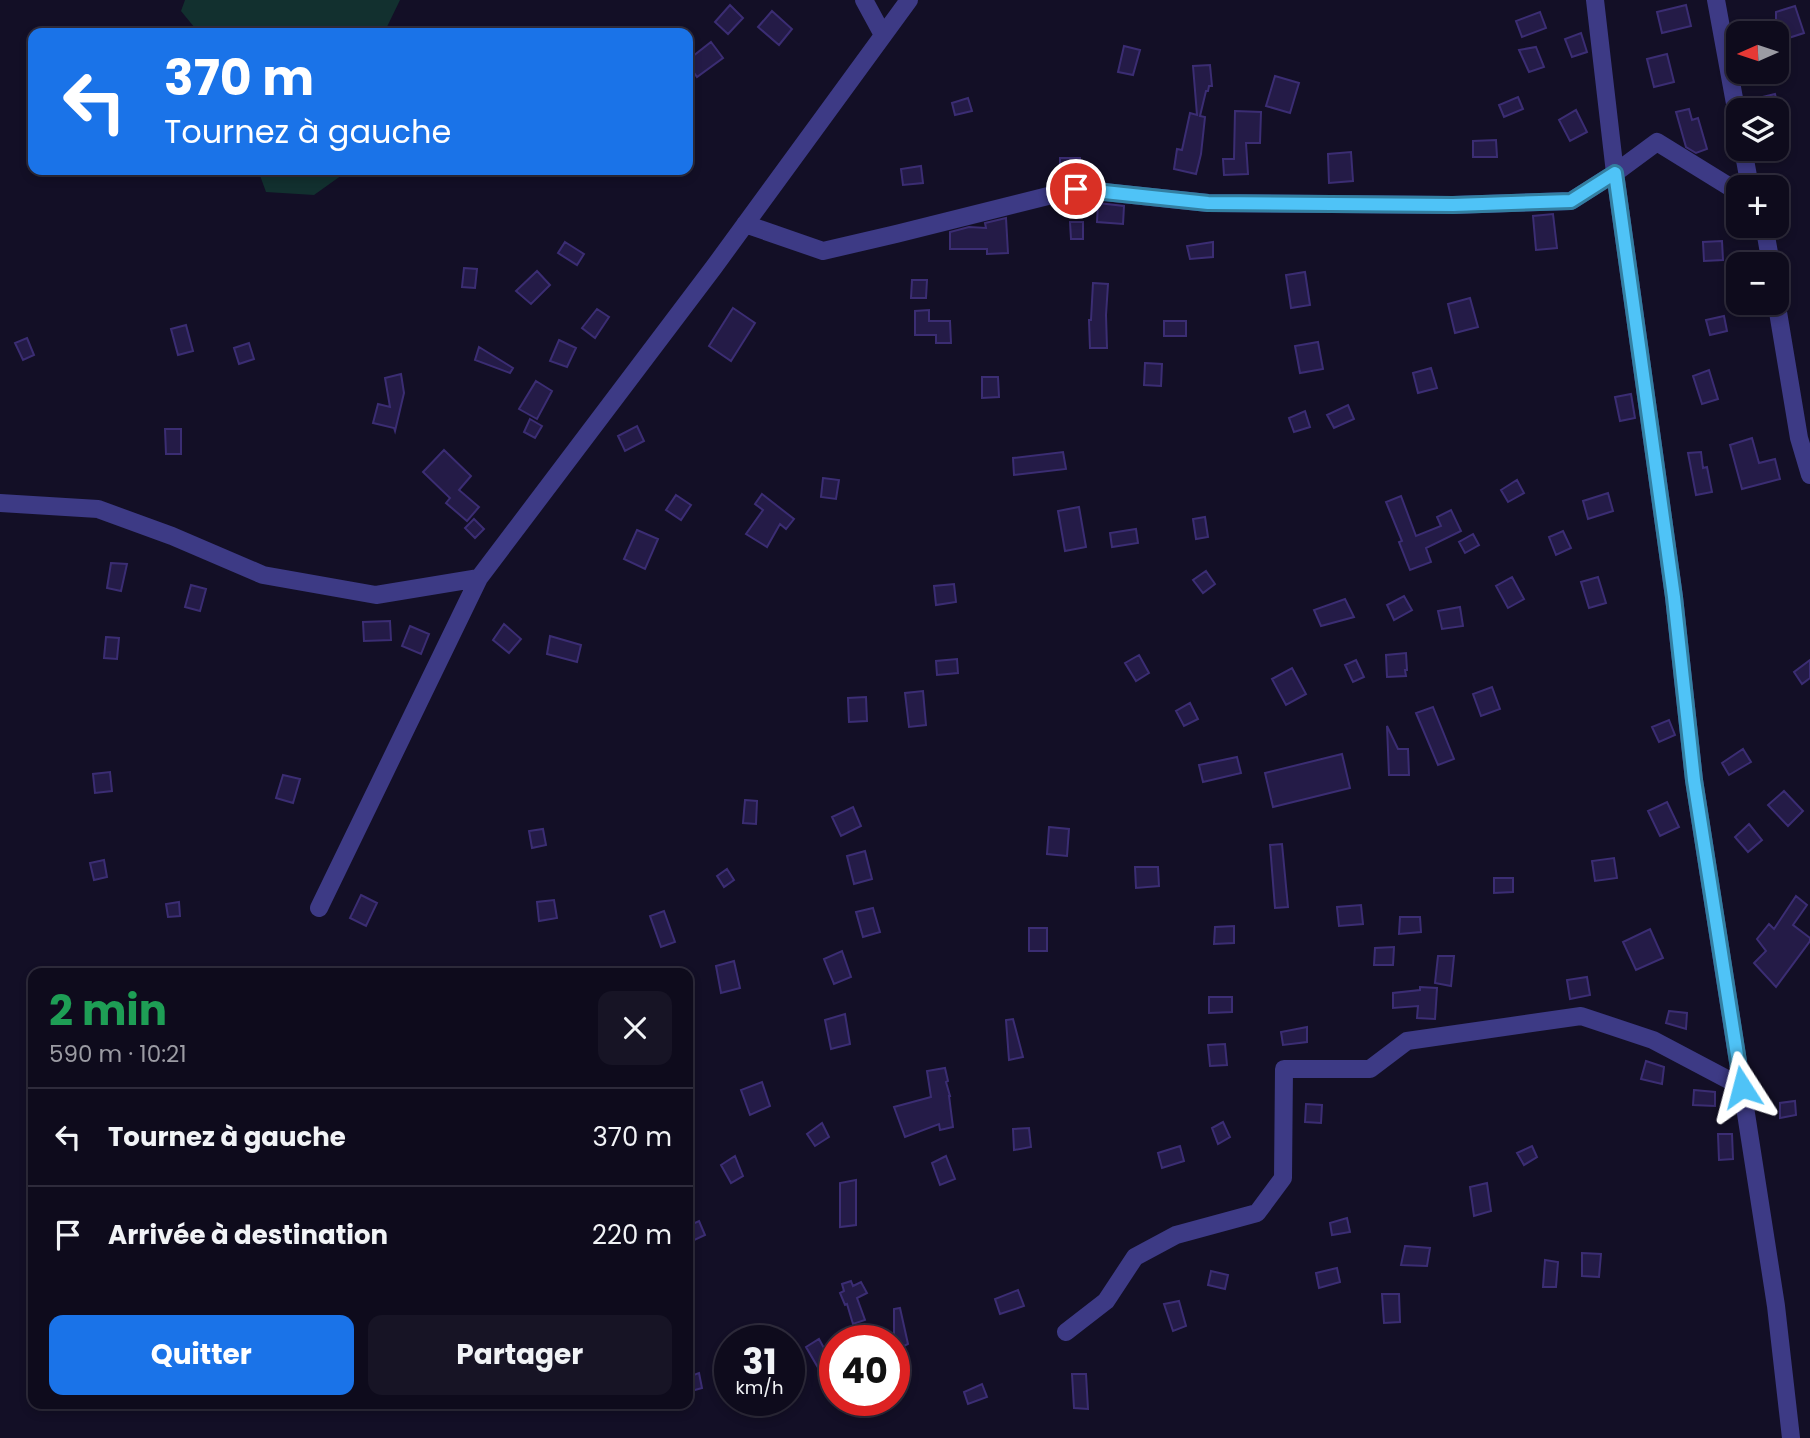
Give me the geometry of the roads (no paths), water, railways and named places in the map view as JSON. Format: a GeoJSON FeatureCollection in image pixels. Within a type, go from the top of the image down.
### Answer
{"type":"FeatureCollection","features":[{"type":"Feature","properties":{"kind":"street"},"geometry":{"type":"LineString","coordinates":[[864,0],[883,34]]}},
{"type":"Feature","properties":{"kind":"street"},"geometry":{"type":"LineString","coordinates":[[319,908],[479,578],[745,224],[909,0]]}},
{"type":"Feature","properties":{"kind":"street"},"geometry":{"type":"LineString","coordinates":[[1595,0],[1615,173],[1674,597],[1694,780],[1776,1306],[1791,1438]]}},
{"type":"Feature","properties":{"kind":"street"},"geometry":{"type":"LineString","coordinates":[[1716,0],[1734,98]]}},
{"type":"Feature","properties":{"kind":"street"},"geometry":{"type":"LineString","coordinates":[[745,224],[822,251],[1076,189],[1208,203],[1453,205],[1571,201],[1657,142],[1726,185]]}},
{"type":"Feature","properties":{"kind":"street"},"geometry":{"type":"LineString","coordinates":[[1778,315],[1798,438],[1810,475]]}},
{"type":"Feature","properties":{"kind":"street"},"geometry":{"type":"LineString","coordinates":[[0,503],[98,509],[172,536],[264,575],[376,595],[479,578]]}},
{"type":"Feature","properties":{"kind":"street"},"geometry":{"type":"LineString","coordinates":[[1066,1332],[1106,1301],[1135,1257],[1176,1235],[1256,1213],[1283,1178],[1283,1069],[1370,1069],[1407,1041],[1581,1016],[1653,1040],[1742,1087]]}}]}
